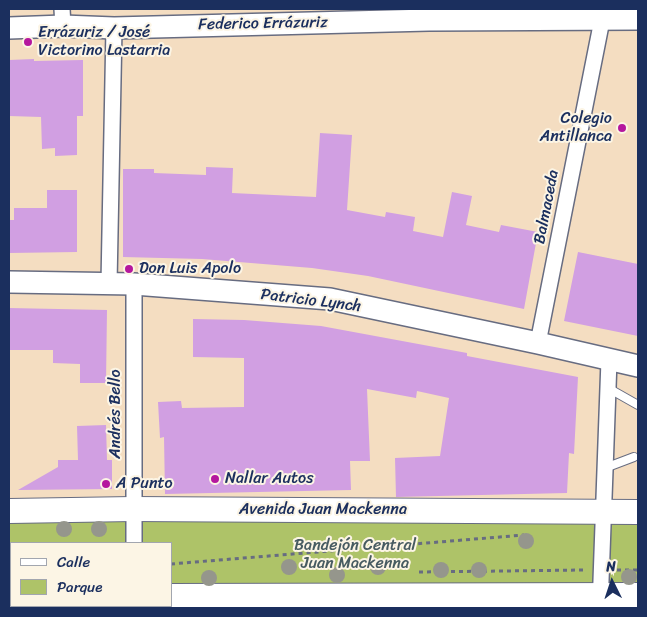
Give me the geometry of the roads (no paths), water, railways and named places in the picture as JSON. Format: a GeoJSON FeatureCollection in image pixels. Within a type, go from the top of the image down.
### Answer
{"type":"FeatureCollection","features":[{"type":"Feature","properties":{"kind":"main road","name":"Avenida Juan Mackenna"},"geometry":{"type":"LineString","coordinates":[[9,511],[133,509],[638,512]]}},
{"type":"Feature","properties":{"kind":"main road"},"geometry":{"type":"LineString","coordinates":[[172,596],[600,602],[638,595]]}},
{"type":"Feature","properties":{"kind":"street","name":"Federico Errázuriz"},"geometry":{"type":"LineString","coordinates":[[9,28],[62,18],[114,28],[429,14],[602,20],[638,19]]}},
{"type":"Feature","properties":{"kind":"street","name":"Balmaceda"},"geometry":{"type":"LineString","coordinates":[[538,343],[602,20]]}},
{"type":"Feature","properties":{"kind":"street"},"geometry":{"type":"LineString","coordinates":[[109,283],[114,28]]}},
{"type":"Feature","properties":{"kind":"street","name":"Patricio Lynch"},"geometry":{"type":"LineString","coordinates":[[9,282],[134,284],[330,300],[538,343],[638,366]]}},
{"type":"Feature","properties":{"kind":"street","name":"Andrés Bello"},"geometry":{"type":"LineString","coordinates":[[134,284],[134,542]]}},
{"type":"Feature","properties":{"kind":"street"},"geometry":{"type":"LineString","coordinates":[[600,602],[610,360]]}},
{"type":"Feature","properties":{"kind":"lane"},"geometry":{"type":"LineString","coordinates":[[608,388],[638,406]]}},
{"type":"Feature","properties":{"kind":"lane"},"geometry":{"type":"LineString","coordinates":[[605,468],[634,457]]}},
{"type":"Feature","properties":{"kind":"place","name":"Errázuriz / José Victorino Lastarria"},"geometry":{"type":"Point","coordinates":[28,42]}},
{"type":"Feature","properties":{"kind":"place","name":"Colegio Antillanca"},"geometry":{"type":"Point","coordinates":[622,128]}},
{"type":"Feature","properties":{"kind":"place","name":"Don Luis Apolo"},"geometry":{"type":"Point","coordinates":[129,269]}},
{"type":"Feature","properties":{"kind":"place","name":"Nallar Autos"},"geometry":{"type":"Point","coordinates":[215,479]}},
{"type":"Feature","properties":{"kind":"place","name":"A Punto"},"geometry":{"type":"Point","coordinates":[106,484]}},
{"type":"Feature","properties":{"kind":"park label","name":"Bandejón Central Juan Mackenna"},"geometry":{"type":"Point","coordinates":[355,555]}}]}
